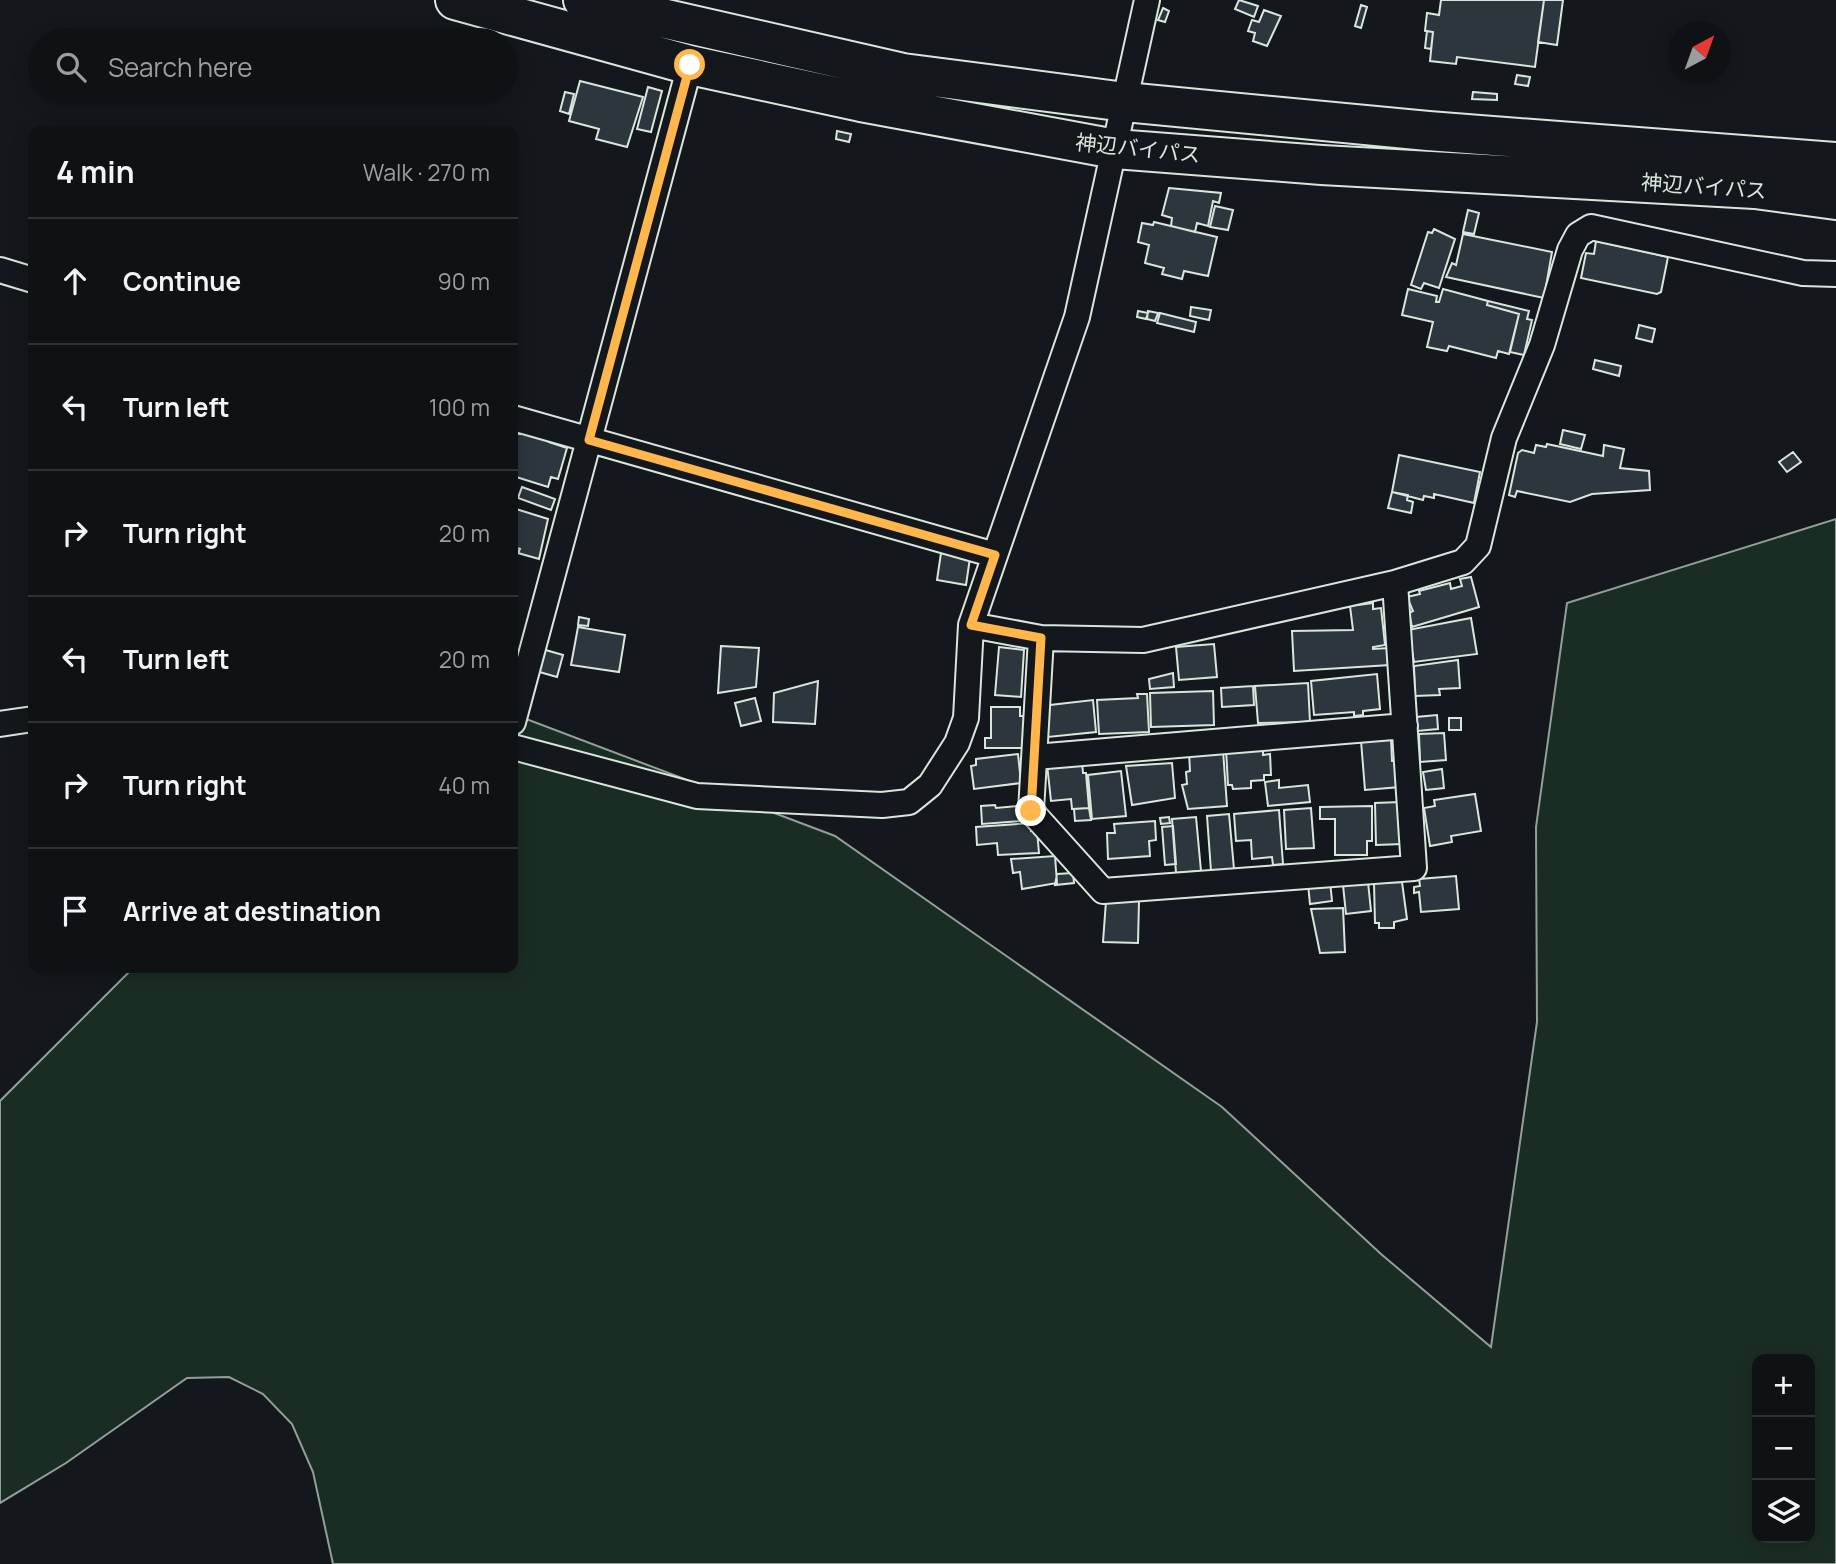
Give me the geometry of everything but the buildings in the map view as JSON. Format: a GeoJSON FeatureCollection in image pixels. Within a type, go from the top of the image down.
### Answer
{"type":"FeatureCollection","features":[{"type":"Feature","properties":{"kind":"highway","name":"神辺バイパス"},"geometry":{"type":"LineString","coordinates":[[455,0],[690,65],[861,102],[1115,149],[1322,165],[1755,189],[1836,200]]}},
{"type":"Feature","properties":{"kind":"highway","name":"神辺バイパス"},"geometry":{"type":"LineString","coordinates":[[583,0],[903,73],[1125,102],[1428,131],[1836,162]]}},
{"type":"Feature","properties":{"kind":"street"},"geometry":{"type":"LineString","coordinates":[[518,748],[697,796],[883,805],[909,802],[930,785],[957,743],[966,718],[971,625],[1077,317],[1147,0]]}},
{"type":"Feature","properties":{"kind":"street"},"geometry":{"type":"LineString","coordinates":[[518,703],[690,65]]}},
{"type":"Feature","properties":{"kind":"street"},"geometry":{"type":"LineString","coordinates":[[971,625],[1041,638],[1143,640],[1395,583],[1463,562],[1478,546],[1504,438],[1542,345],[1570,250],[1578,235],[1591,227],[1803,274],[1836,274]]}},
{"type":"Feature","properties":{"kind":"street"},"geometry":{"type":"LineString","coordinates":[[0,270],[28,278]]}},
{"type":"Feature","properties":{"kind":"street"},"geometry":{"type":"LineString","coordinates":[[518,419],[995,555]]}},
{"type":"Feature","properties":{"kind":"street"},"geometry":{"type":"LineString","coordinates":[[1041,638],[1031,811],[1103,891],[1415,868],[1395,583]]}},
{"type":"Feature","properties":{"kind":"street"},"geometry":{"type":"LineString","coordinates":[[0,724],[28,720]]}},
{"type":"Feature","properties":{"kind":"street"},"geometry":{"type":"LineString","coordinates":[[1035,757],[1405,726]]}},
{"type":"Feature","properties":{"kind":"green space"},"geometry":{"type":"Polygon","coordinates":[[[1836,519],[1836,1564],[333,1564],[313,1472],[292,1424],[263,1394],[229,1377],[187,1378],[66,1463],[0,1503],[0,1101],[128,973],[518,973],[518,716],[835,836],[1222,1107],[1381,1254],[1491,1347],[1537,1022],[1536,827],[1567,603],[1836,519]]]}},
{"type":"Feature","properties":{"kind":"route"},"geometry":{"type":"LineString","coordinates":[[690,65],[589,440],[995,555],[971,625],[1041,638],[1031,811]]}}]}
